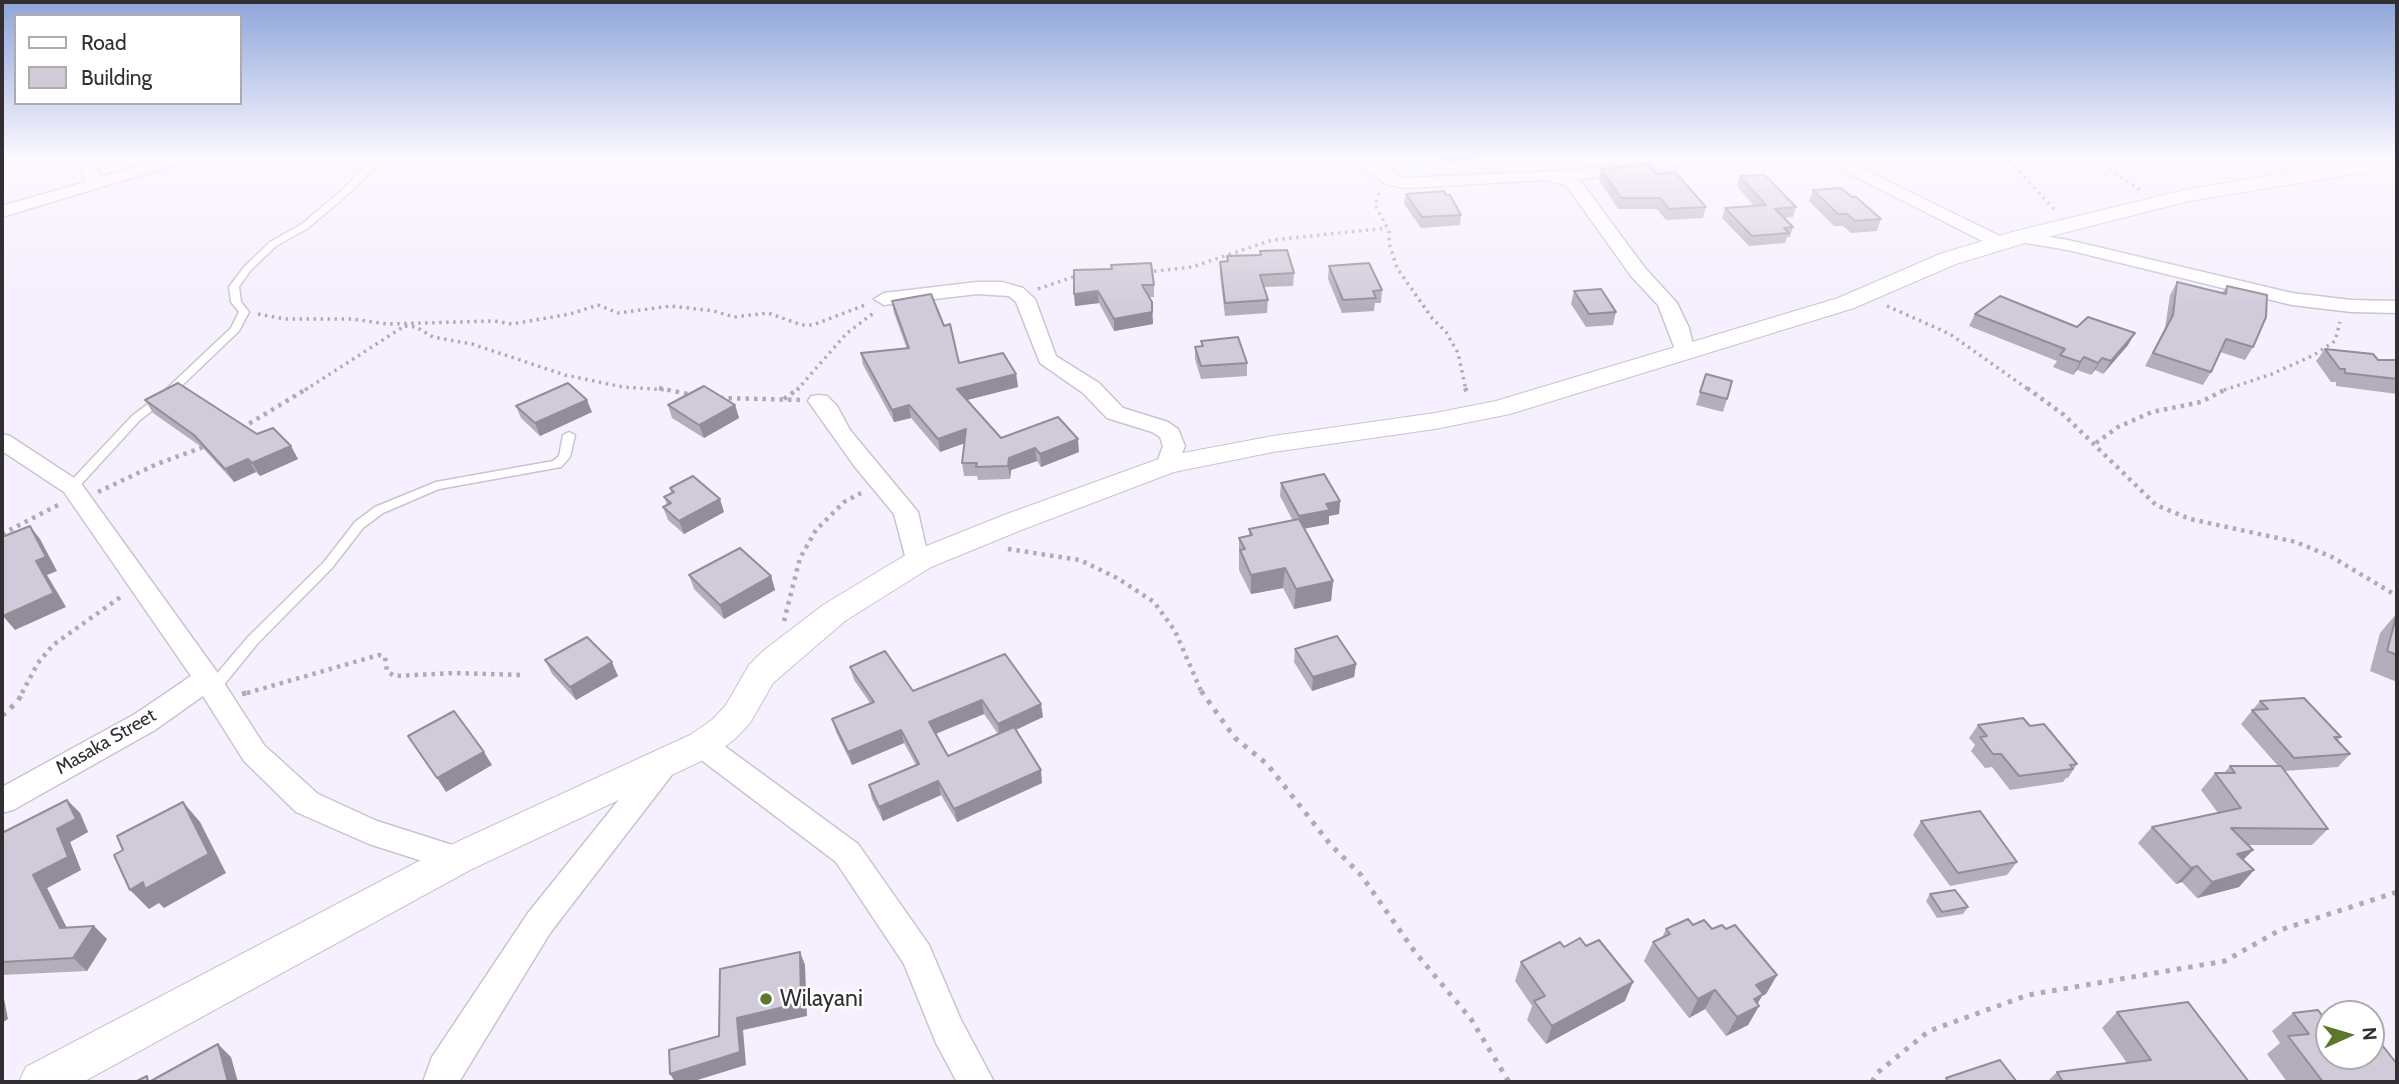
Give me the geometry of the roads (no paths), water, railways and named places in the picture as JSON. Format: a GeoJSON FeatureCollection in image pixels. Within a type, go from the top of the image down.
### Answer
{"type":"FeatureCollection","features":[{"type":"Feature","properties":{"kind":"street"},"geometry":{"type":"LineString","coordinates":[[2,212],[20,207]]}},
{"type":"Feature","properties":{"kind":"street"},"geometry":{"type":"LineString","coordinates":[[1591,207],[1639,272],[1667,303],[1679,328],[1685,353]]}},
{"type":"Feature","properties":{"kind":"street"},"geometry":{"type":"LineString","coordinates":[[1932,207],[2010,240],[2068,245],[2253,291],[2351,306],[2397,307]]}},
{"type":"Feature","properties":{"kind":"street"},"geometry":{"type":"LineString","coordinates":[[41,1082],[457,859],[702,745],[724,729],[738,714],[761,674],[775,660],[834,613],[917,561],[1167,465],[1273,444],[1480,412],[1685,353],[1860,297],[1948,259],[2141,207]]}},
{"type":"Feature","properties":{"kind":"street"},"geometry":{"type":"LineString","coordinates":[[881,300],[977,288],[1002,288],[1021,296],[1025,299],[1047,359],[1091,388],[1115,413],[1160,427],[1170,434],[1174,446],[1167,465]]}},
{"type":"Feature","properties":{"kind":"street"},"geometry":{"type":"LineString","coordinates":[[819,401],[906,512],[917,561]]}},
{"type":"Feature","properties":{"kind":"street"},"geometry":{"type":"LineString","coordinates":[[2,441],[77,494],[214,689],[254,753],[307,803],[369,831],[457,859]]}},
{"type":"Feature","properties":{"kind":"street","name":"Masaka Street"},"geometry":{"type":"LineString","coordinates":[[2,801],[145,722],[214,689]]}},
{"type":"Feature","properties":{"kind":"street"},"geometry":{"type":"LineString","coordinates":[[702,745],[847,853],[917,956],[948,1031],[976,1082]]}},
{"type":"Feature","properties":{"kind":"street"},"geometry":{"type":"LineString","coordinates":[[441,1082],[445,1069],[539,923],[664,764]]}},
{"type":"Feature","properties":{"kind":"lane"},"geometry":{"type":"LineString","coordinates":[[77,494],[136,418],[166,395],[235,329],[243,312],[236,302],[234,287],[247,269],[273,244],[305,226],[327,207]]}},
{"type":"Feature","properties":{"kind":"lane"},"geometry":{"type":"LineString","coordinates":[[214,689],[253,640],[328,565],[359,525],[379,510],[436,486],[557,464],[565,457],[569,435]]}},
{"type":"Feature","properties":{"kind":"place","name":"Wilayani"},"geometry":{"type":"Point","coordinates":[766,999]}}]}
